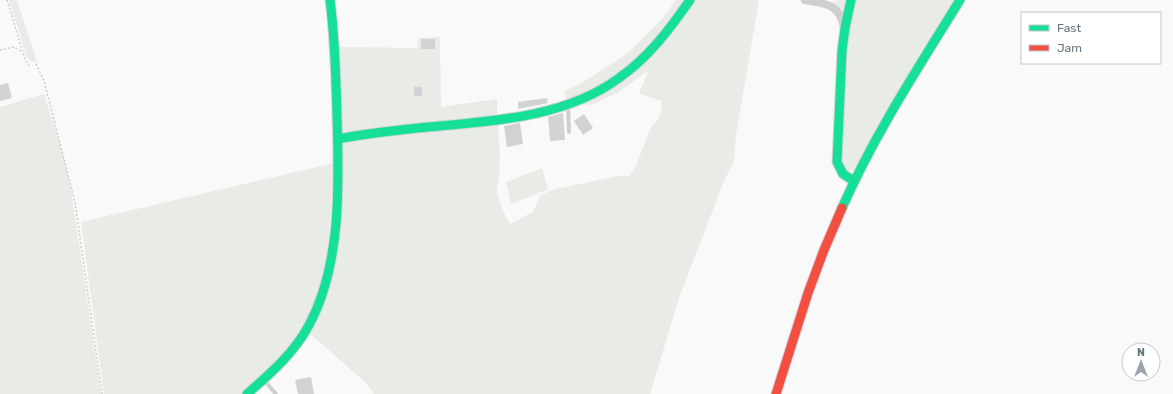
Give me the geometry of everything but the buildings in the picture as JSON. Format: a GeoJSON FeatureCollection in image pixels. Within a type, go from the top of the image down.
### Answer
{"type":"FeatureCollection","features":[{"type":"Feature","properties":{"kind":"street"},"geometry":{"type":"LineString","coordinates":[[247,394],[284,362],[299,342],[315,311],[326,283],[333,255],[336,232],[338,140],[335,34],[330,0]]}},
{"type":"Feature","properties":{"kind":"street"},"geometry":{"type":"LineString","coordinates":[[338,140],[359,135],[512,118],[568,104],[587,97],[610,85],[624,74],[659,41],[690,0]]}},
{"type":"Feature","properties":{"kind":"street"},"geometry":{"type":"LineString","coordinates":[[805,0],[827,1],[843,21],[844,28]]}},
{"type":"Feature","properties":{"kind":"street"},"geometry":{"type":"LineString","coordinates":[[851,0],[844,28],[842,51],[837,162],[840,171],[854,181]]}},
{"type":"Feature","properties":{"kind":"street"},"geometry":{"type":"LineString","coordinates":[[776,394],[824,250],[854,181],[893,109],[960,0]]}},
{"type":"Feature","properties":{"kind":"lane"},"geometry":{"type":"LineString","coordinates":[[568,104],[569,132]]}},
{"type":"Feature","properties":{"kind":"lane"},"geometry":{"type":"LineString","coordinates":[[263,379],[276,394]]}},
{"type":"Feature","properties":{"kind":"path"},"geometry":{"type":"LineString","coordinates":[[7,0],[23,52],[30,66]]}},
{"type":"Feature","properties":{"kind":"path"},"geometry":{"type":"LineString","coordinates":[[0,50],[14,47],[23,52]]}},
{"type":"Feature","properties":{"kind":"path"},"geometry":{"type":"LineString","coordinates":[[36,64],[44,81],[75,202],[102,394]]}},
{"type":"Feature","properties":{"kind":"shaded area"},"geometry":{"type":"Polygon","coordinates":[[[9,0],[17,0],[37,62],[31,61],[27,57],[9,0]]]}},
{"type":"Feature","properties":{"kind":"shaded area"},"geometry":{"type":"Polygon","coordinates":[[[676,0],[759,0],[736,135],[734,162],[724,181],[679,298],[650,394],[374,394],[366,383],[308,332],[322,305],[342,147],[348,141],[498,122],[500,156],[497,192],[502,209],[510,224],[533,212],[541,195],[555,189],[619,176],[629,176],[635,168],[651,127],[657,121],[662,111],[661,101],[639,93],[648,72],[617,93],[591,105],[569,102],[563,92],[585,81],[628,53],[662,19],[676,0]]]}},
{"type":"Feature","properties":{"kind":"shaded area"},"geometry":{"type":"Polygon","coordinates":[[[839,0],[847,0],[843,14],[833,3],[839,0]]]}},
{"type":"Feature","properties":{"kind":"shaded area"},"geometry":{"type":"Polygon","coordinates":[[[854,0],[956,0],[856,170],[847,171],[840,161],[845,41],[854,0]]]}},
{"type":"Feature","properties":{"kind":"shaded area"},"geometry":{"type":"Polygon","coordinates":[[[440,37],[441,107],[497,99],[497,117],[345,134],[341,132],[338,47],[417,48],[419,38],[440,37]]]}},
{"type":"Feature","properties":{"kind":"shaded area"},"geometry":{"type":"Polygon","coordinates":[[[44,94],[62,151],[71,189],[101,394],[0,394],[0,107],[44,94]]]}},
{"type":"Feature","properties":{"kind":"shaded area"},"geometry":{"type":"Polygon","coordinates":[[[334,163],[327,266],[309,315],[284,354],[242,394],[104,394],[81,222],[334,163]]]}},
{"type":"Feature","properties":{"kind":"shaded area"},"geometry":{"type":"Polygon","coordinates":[[[542,168],[548,189],[511,204],[506,182],[542,168]]]}},
{"type":"Feature","properties":{"kind":"traffic: fast"},"geometry":{"type":"LineString","coordinates":[[247,394],[289,354],[303,335],[320,301],[328,276],[333,249],[338,195],[337,100],[330,0]]}},
{"type":"Feature","properties":{"kind":"traffic: fast"},"geometry":{"type":"LineString","coordinates":[[338,139],[360,135],[502,119],[552,110],[575,102],[598,91],[630,70],[649,52],[675,22],[690,0]]}},
{"type":"Feature","properties":{"kind":"traffic: fast"},"geometry":{"type":"LineString","coordinates":[[851,0],[842,51],[837,162],[843,174],[854,181]]}},
{"type":"Feature","properties":{"kind":"traffic: fast"},"geometry":{"type":"LineString","coordinates":[[842,208],[882,128],[960,0]]}},
{"type":"Feature","properties":{"kind":"traffic: jam"},"geometry":{"type":"LineString","coordinates":[[776,394],[808,293],[842,208]]}}]}
